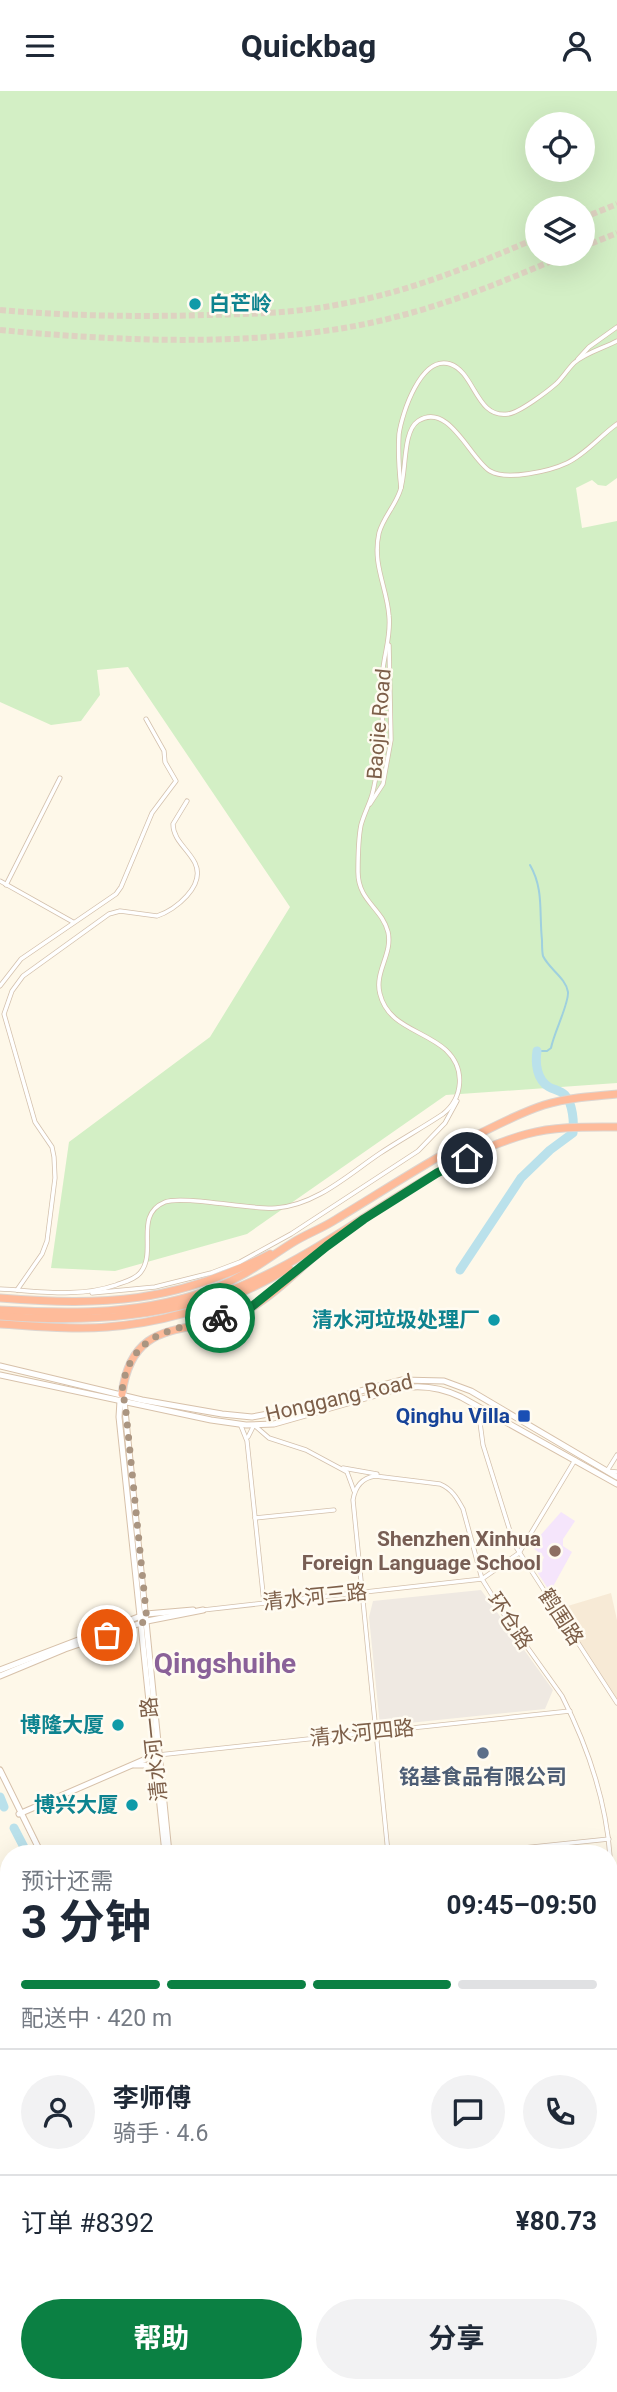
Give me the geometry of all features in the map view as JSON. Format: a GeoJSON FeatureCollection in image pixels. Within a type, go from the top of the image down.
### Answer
{"type":"FeatureCollection","features":[{"type":"Feature","properties":{"kind":"highway"},"geometry":{"type":"LineString","coordinates":[[0,1298],[91,1302],[149,1297],[219,1278],[333,1221],[390,1184],[510,1118],[544,1105],[617,1094]]}},
{"type":"Feature","properties":{"kind":"highway"},"geometry":{"type":"LineString","coordinates":[[0,1310],[78,1320],[153,1313],[207,1300],[257,1280],[364,1219],[437,1173],[501,1143],[544,1130],[613,1127]]}},
{"type":"Feature","properties":{"kind":"highway"},"geometry":{"type":"LineString","coordinates":[[122,1399],[130,1362],[145,1343],[163,1333],[250,1308],[364,1219]]}},
{"type":"Feature","properties":{"kind":"highway"},"geometry":{"type":"LineString","coordinates":[[0,1316],[126,1310],[166,1303],[234,1280],[262,1265],[292,1243]]}},
{"type":"Feature","properties":{"kind":"highway"},"geometry":{"type":"LineString","coordinates":[[0,1324],[60,1328],[105,1327],[183,1314],[216,1303],[277,1275],[327,1246]]}},
{"type":"Feature","properties":{"kind":"street"},"geometry":{"type":"LineString","coordinates":[[401,490],[401,425],[421,377],[428,368],[444,363],[454,365],[486,407],[505,415],[517,411],[550,389],[589,347],[617,327]]}},
{"type":"Feature","properties":{"kind":"street"},"geometry":{"type":"LineString","coordinates":[[574,363],[617,341]]}},
{"type":"Feature","properties":{"kind":"street","name":"Baojie Road"},"geometry":{"type":"LineString","coordinates":[[366,809],[383,784],[391,740],[388,606],[378,570],[379,538],[382,526],[401,490],[409,433],[413,426],[423,419],[436,418],[446,422],[483,465],[495,473],[508,475],[543,470],[569,462],[617,424]]}},
{"type":"Feature","properties":{"kind":"street","name":"Baojie Road"},"geometry":{"type":"LineString","coordinates":[[389,638],[383,669],[381,739],[374,786],[360,830],[358,876],[363,896],[384,923],[388,933],[388,950],[379,981],[381,998],[387,1011],[397,1021],[449,1053],[458,1071],[459,1094]]}},
{"type":"Feature","properties":{"kind":"street"},"geometry":{"type":"LineString","coordinates":[[0,986],[21,958],[116,894],[121,887],[152,813],[176,781],[164,762],[164,751],[146,719]]}},
{"type":"Feature","properties":{"kind":"street"},"geometry":{"type":"LineString","coordinates":[[6,885],[60,778]]}},
{"type":"Feature","properties":{"kind":"street"},"geometry":{"type":"LineString","coordinates":[[17,1290],[42,1254],[47,1241],[55,1178],[52,1147],[35,1122],[4,1014],[12,991],[23,976],[108,914],[120,911],[157,916],[186,898],[197,873],[196,864],[175,835],[173,824],[187,801]]}},
{"type":"Feature","properties":{"kind":"street"},"geometry":{"type":"LineString","coordinates":[[0,881],[73,922]]}},
{"type":"Feature","properties":{"kind":"street"},"geometry":{"type":"LineString","coordinates":[[0,1289],[83,1293],[132,1290],[211,1273],[240,1262],[270,1247],[418,1151],[444,1123],[459,1094]]}},
{"type":"Feature","properties":{"kind":"street"},"geometry":{"type":"LineString","coordinates":[[83,1293],[116,1285],[139,1274],[146,1258],[147,1221],[153,1211],[164,1203],[177,1200],[279,1208],[307,1200],[336,1185],[443,1114],[459,1094]]}},
{"type":"Feature","properties":{"kind":"street","name":"Honggang Road"},"geometry":{"type":"LineString","coordinates":[[0,1366],[122,1399],[252,1417],[289,1410],[390,1382],[422,1379],[444,1381],[463,1387],[607,1471],[617,1474]]}},
{"type":"Feature","properties":{"kind":"street","name":"Honggang Road"},"geometry":{"type":"LineString","coordinates":[[0,1375],[254,1425],[274,1424],[397,1389],[417,1386],[446,1390],[617,1484]]}},
{"type":"Feature","properties":{"kind":"street","name":"清水河一路"},"geometry":{"type":"LineString","coordinates":[[122,1399],[166,1845]]}},
{"type":"Feature","properties":{"kind":"street"},"geometry":{"type":"LineString","coordinates":[[489,1413],[495,1411],[495,1405]]}},
{"type":"Feature","properties":{"kind":"street","name":"鹤围路"},"geometry":{"type":"LineString","coordinates":[[478,1407],[487,1460],[519,1553],[617,1703]]}},
{"type":"Feature","properties":{"kind":"street"},"geometry":{"type":"LineString","coordinates":[[240,1424],[247,1441],[264,1603]]}},
{"type":"Feature","properties":{"kind":"street"},"geometry":{"type":"LineString","coordinates":[[247,1441],[254,1425],[269,1438],[306,1450],[346,1472],[354,1493],[387,1845]]}},
{"type":"Feature","properties":{"kind":"street"},"geometry":{"type":"LineString","coordinates":[[607,1471],[617,1455]]}},
{"type":"Feature","properties":{"kind":"street","name":"清水河三路"},"geometry":{"type":"LineString","coordinates":[[0,1676],[65,1649],[144,1623],[203,1610],[482,1579],[519,1553],[575,1460]]}},
{"type":"Feature","properties":{"kind":"street"},"geometry":{"type":"LineString","coordinates":[[341,1468],[389,1476]]}},
{"type":"Feature","properties":{"kind":"street","name":"环仓路"},"geometry":{"type":"LineString","coordinates":[[354,1493],[358,1486],[370,1477],[389,1476],[449,1487],[463,1509],[482,1579],[570,1711],[593,1772],[609,1845]]}},
{"type":"Feature","properties":{"kind":"street"},"geometry":{"type":"LineString","coordinates":[[255,1518],[334,1510]]}},
{"type":"Feature","properties":{"kind":"street","name":"清水河三路"},"geometry":{"type":"LineString","coordinates":[[0,1670],[143,1615],[181,1609],[203,1610]]}},
{"type":"Feature","properties":{"kind":"street","name":"清水河四路"},"geometry":{"type":"LineString","coordinates":[[158,1755],[570,1711]]}},
{"type":"Feature","properties":{"kind":"street"},"geometry":{"type":"LineString","coordinates":[[20,1814],[158,1755]]}},
{"type":"Feature","properties":{"kind":"street","name":"清水河一路"},"geometry":{"type":"LineString","coordinates":[[158,1755],[158,1783],[166,1845]]}},
{"type":"Feature","properties":{"kind":"street"},"geometry":{"type":"LineString","coordinates":[[131,1765],[145,1765],[150,1768],[158,1783]]}},
{"type":"Feature","properties":{"kind":"street"},"geometry":{"type":"LineString","coordinates":[[0,1770],[20,1814]]}},
{"type":"Feature","properties":{"kind":"street"},"geometry":{"type":"LineString","coordinates":[[0,1776],[36,1845]]}},
{"type":"Feature","properties":{"kind":"street"},"geometry":{"type":"LineString","coordinates":[[551,1845],[609,1839]]}},
{"type":"Feature","properties":{"kind":"shaded area","name":"Shenzhen Xinhua Foreign Language School"},"geometry":{"type":"Polygon","coordinates":[[[561,1512],[575,1521],[563,1539],[563,1546],[572,1552],[550,1592],[538,1573],[544,1557],[531,1546],[561,1512]]]}},
{"type":"Feature","properties":{"kind":"shaded area"},"geometry":{"type":"Polygon","coordinates":[[[481,1590],[553,1690],[545,1709],[380,1726],[369,1617],[373,1601],[481,1590]]]}},
{"type":"Feature","properties":{"kind":"shaded area"},"geometry":{"type":"Polygon","coordinates":[[[611,1593],[617,1620],[617,1704],[558,1613],[561,1608],[611,1593]]]}},
{"type":"Feature","properties":{"kind":"green space"},"geometry":{"type":"Polygon","coordinates":[[[0,91],[617,91],[617,478],[606,486],[598,485],[592,480],[576,488],[582,528],[617,521],[617,1083],[446,1095],[247,1234],[115,1271],[51,1268],[69,1142],[210,1037],[290,907],[128,667],[97,670],[100,695],[81,721],[51,725],[0,702],[0,91]]]}},
{"type":"Feature","properties":{"kind":"waterway"},"geometry":{"type":"LineString","coordinates":[[530,865],[539,892],[543,956],[564,982],[568,992],[551,1048],[537,1051]]}},
{"type":"Feature","properties":{"kind":"waterway"},"geometry":{"type":"LineString","coordinates":[[460,1270],[521,1178],[550,1150],[573,1133],[570,1103],[563,1093],[549,1087],[539,1076],[537,1051]]}},
{"type":"Feature","properties":{"kind":"waterway"},"geometry":{"type":"LineString","coordinates":[[0,1797],[4,1807]]}},
{"type":"Feature","properties":{"kind":"waterway"},"geometry":{"type":"LineString","coordinates":[[14,1828],[23,1845]]}},
{"type":"Feature","properties":{"kind":"tunnel"},"geometry":{"type":"LineString","coordinates":[[595,213],[617,204]]}},
{"type":"Feature","properties":{"kind":"tunnel"},"geometry":{"type":"LineString","coordinates":[[595,242],[617,233]]}},
{"type":"Feature","properties":{"kind":"tunnel"},"geometry":{"type":"LineString","coordinates":[[0,310],[156,316],[258,313],[324,307],[416,285],[525,243]]}},
{"type":"Feature","properties":{"kind":"tunnel"},"geometry":{"type":"LineString","coordinates":[[0,330],[99,337],[203,340],[306,333],[356,326],[424,309],[539,266]]}},
{"type":"Feature","properties":{"kind":"way so far"},"geometry":{"type":"LineString","coordinates":[[107,1635],[147,1621],[125,1402],[122,1394],[125,1374],[133,1356],[150,1339],[220,1318]]}},
{"type":"Feature","properties":{"kind":"place","name":"白芒岭"},"geometry":{"type":"Point","coordinates":[195,304]}},
{"type":"Feature","properties":{"kind":"place","name":"清水河垃圾处理厂"},"geometry":{"type":"Point","coordinates":[494,1320]}},
{"type":"Feature","properties":{"kind":"place","name":"Qinghu Villa"},"geometry":{"type":"Point","coordinates":[524,1416]}},
{"type":"Feature","properties":{"kind":"place","name":"Shenzhen Xinhua Foreign Language School"},"geometry":{"type":"Point","coordinates":[555,1551]}},
{"type":"Feature","properties":{"kind":"place","name":"博隆大厦"},"geometry":{"type":"Point","coordinates":[118,1725]}},
{"type":"Feature","properties":{"kind":"place","name":"铭基食品有限公司"},"geometry":{"type":"Point","coordinates":[483,1753]}},
{"type":"Feature","properties":{"kind":"place","name":"博兴大厦"},"geometry":{"type":"Point","coordinates":[132,1805]}},
{"type":"Feature","properties":{"kind":"district","name":"Qingshuihe"},"geometry":{"type":"Point","coordinates":[225,1663]}},
{"type":"Feature","properties":{"kind":"route"},"geometry":{"type":"LineString","coordinates":[[220,1318],[250,1308],[364,1219],[437,1173],[467,1158]]}}]}
